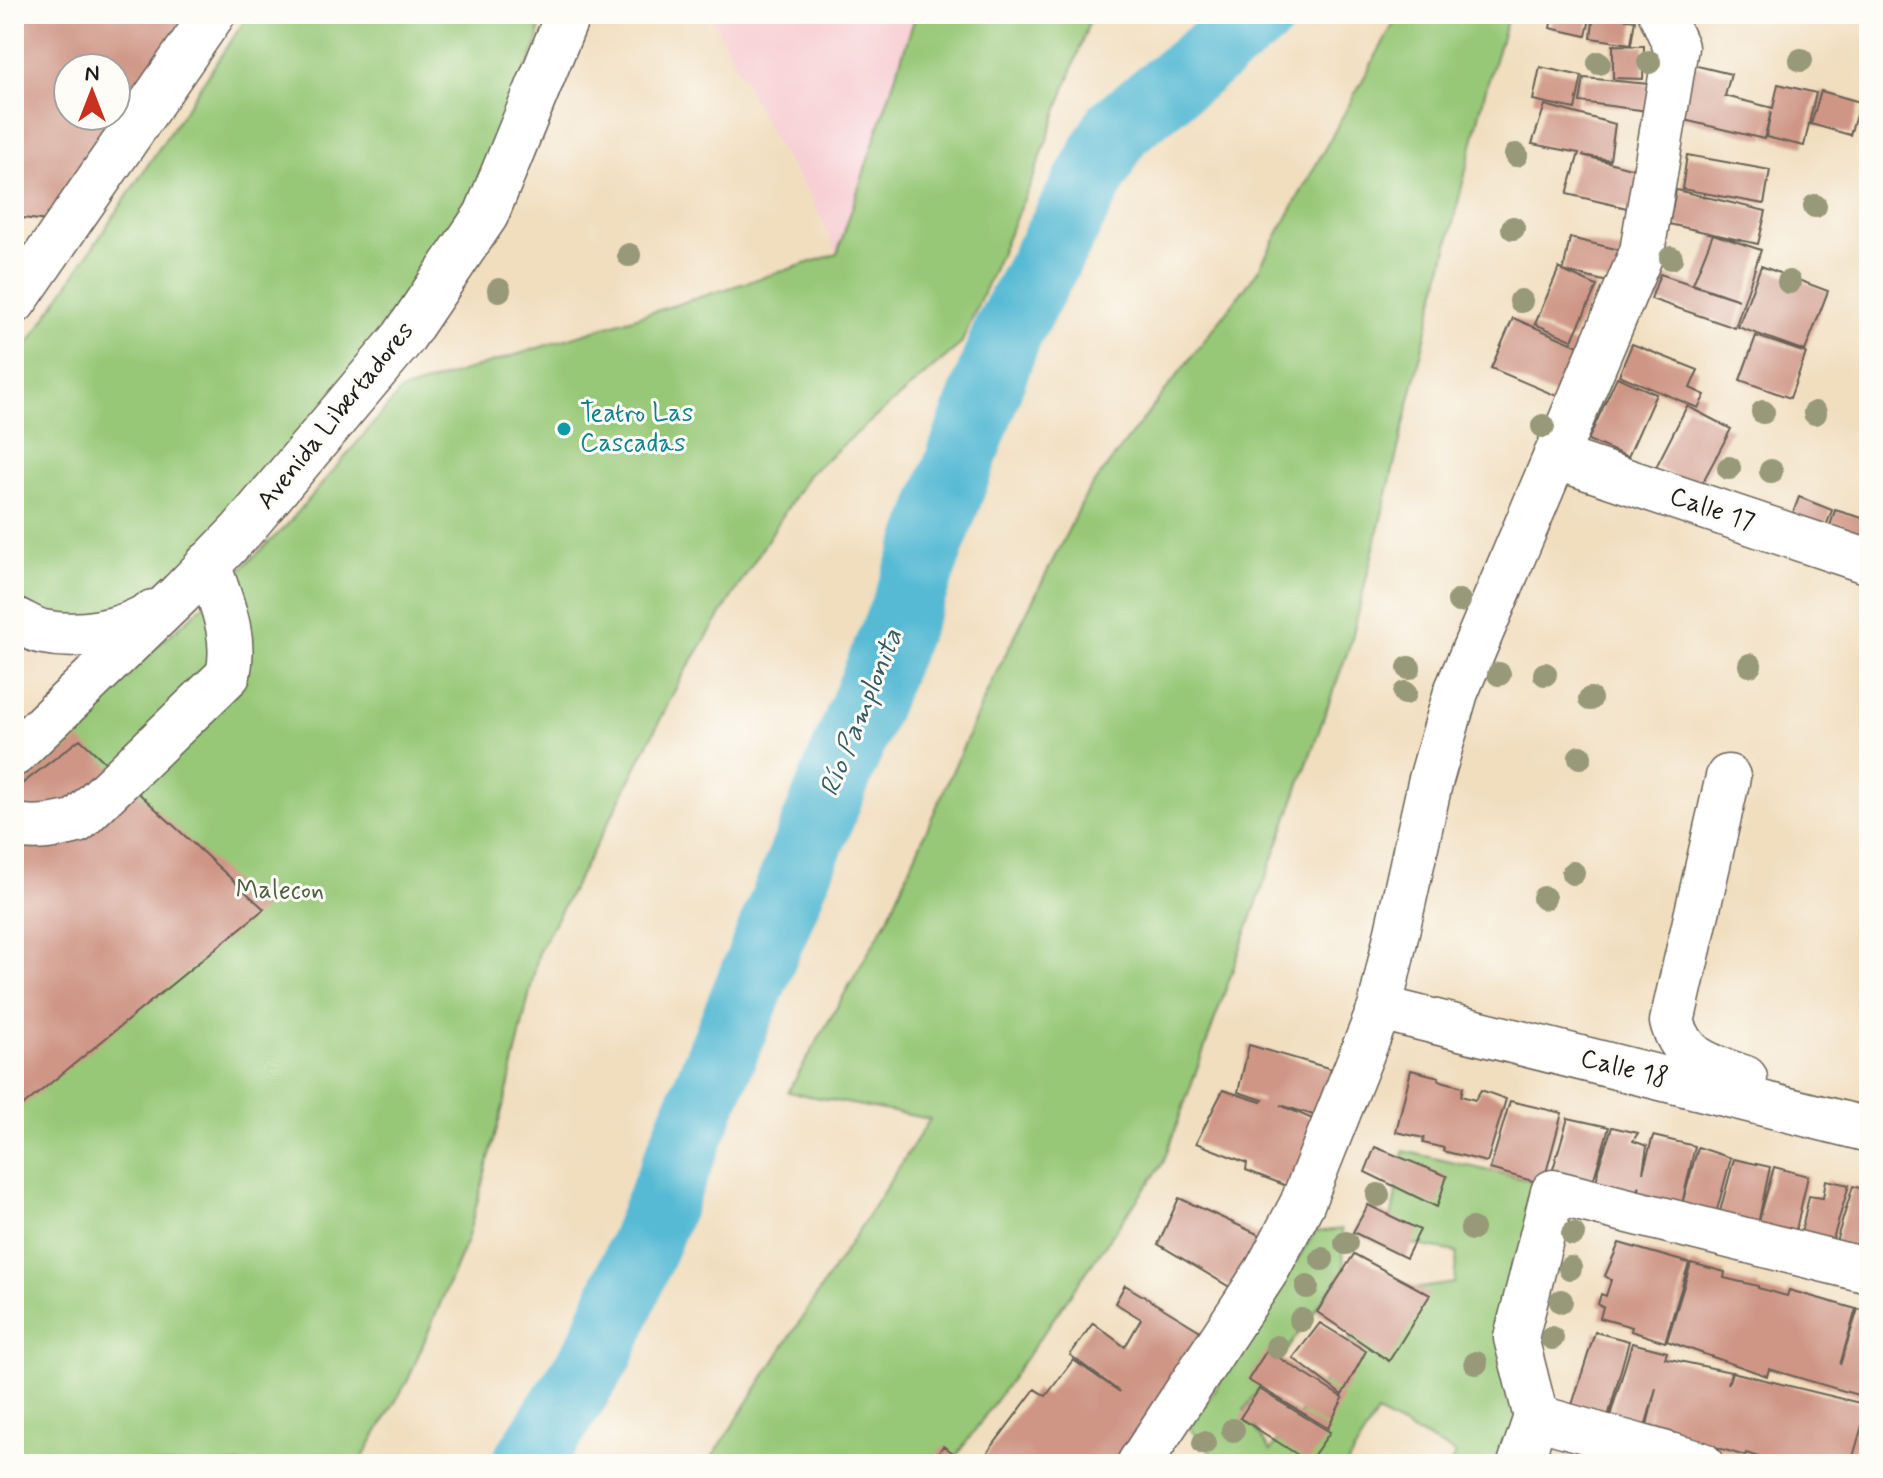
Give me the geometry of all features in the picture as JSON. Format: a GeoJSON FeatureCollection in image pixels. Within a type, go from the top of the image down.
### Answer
{"type":"FeatureCollection","features":[{"type":"Feature","properties":{"kind":"street"},"geometry":{"type":"LineString","coordinates":[[14,302],[213,14]]}},
{"type":"Feature","properties":{"kind":"street"},"geometry":{"type":"LineString","coordinates":[[548,61],[553,14]]}},
{"type":"Feature","properties":{"kind":"street","name":"Avenida Libertadores"},"geometry":{"type":"LineString","coordinates":[[14,754],[241,531],[411,327],[486,215],[568,14]]}},
{"type":"Feature","properties":{"kind":"street"},"geometry":{"type":"LineString","coordinates":[[1139,1464],[1267,1270],[1295,1217],[1380,1008],[1430,783],[1456,692],[1642,252],[1676,47],[1661,14]]}},
{"type":"Feature","properties":{"kind":"street","name":"Calle 17"},"geometry":{"type":"LineString","coordinates":[[1555,457],[1869,562]]}},
{"type":"Feature","properties":{"kind":"street"},"geometry":{"type":"LineString","coordinates":[[14,619],[42,632],[91,634],[140,621],[195,579],[229,624],[233,654],[228,675],[77,821],[59,826],[14,825]]}},
{"type":"Feature","properties":{"kind":"street"},"geometry":{"type":"LineString","coordinates":[[1728,777],[1672,1022],[1679,1043],[1703,1063],[1830,1108],[1869,1130]]}},
{"type":"Feature","properties":{"kind":"street","name":"Calle 18"},"geometry":{"type":"LineString","coordinates":[[1380,1008],[1869,1130]]}},
{"type":"Feature","properties":{"kind":"street"},"geometry":{"type":"LineString","coordinates":[[1520,1464],[1536,1417],[1516,1338],[1553,1192],[1869,1271]]}},
{"type":"Feature","properties":{"kind":"street"},"geometry":{"type":"LineString","coordinates":[[1536,1417],[1701,1464]]}},
{"type":"Feature","properties":{"kind":"shaded area"},"geometry":{"type":"Polygon","coordinates":[[[710,14],[916,14],[837,254],[814,202],[776,144],[710,14]]]}},
{"type":"Feature","properties":{"kind":"green space"},"geometry":{"type":"Polygon","coordinates":[[[249,14],[539,14],[539,37],[490,167],[373,351],[189,564],[142,603],[90,619],[37,615],[14,602],[14,365],[249,14]]]}},
{"type":"Feature","properties":{"kind":"green space","name":"Malecon"},"geometry":{"type":"Polygon","coordinates":[[[916,14],[1092,14],[1034,176],[961,344],[808,475],[680,680],[539,951],[508,1088],[467,1240],[408,1380],[359,1464],[14,1464],[14,771],[194,614],[287,525],[401,391],[837,254],[916,14]]]}},
{"type":"Feature","properties":{"kind":"green space"},"geometry":{"type":"Polygon","coordinates":[[[1399,14],[1509,14],[1485,92],[1351,642],[1163,1163],[951,1464],[708,1464],[930,1119],[788,1092],[887,920],[991,683],[1088,491],[1257,272],[1399,14]]]}},
{"type":"Feature","properties":{"kind":"green space"},"geometry":{"type":"Polygon","coordinates":[[[1404,1151],[1541,1183],[1522,1427],[1508,1464],[1451,1464],[1455,1453],[1377,1413],[1347,1464],[1221,1464],[1190,1428],[1315,1232],[1342,1229],[1344,1270],[1244,1410],[1270,1451],[1319,1388],[1380,1294],[1454,1283],[1457,1252],[1387,1240],[1404,1151]]]}},
{"type":"Feature","properties":{"kind":"building"},"geometry":{"type":"Polygon","coordinates":[[[14,14],[197,14],[132,111],[132,52],[52,52],[52,132],[118,132],[57,222],[14,217],[14,14]]]}},
{"type":"Feature","properties":{"kind":"building"},"geometry":{"type":"Polygon","coordinates":[[[1553,14],[1591,14],[1586,36],[1550,28],[1553,14]]]}},
{"type":"Feature","properties":{"kind":"building"},"geometry":{"type":"Polygon","coordinates":[[[1594,14],[1635,20],[1631,44],[1591,38],[1594,14]]]}},
{"type":"Feature","properties":{"kind":"building"},"geometry":{"type":"Polygon","coordinates":[[[1613,45],[1644,46],[1643,79],[1613,78],[1613,45]]]}},
{"type":"Feature","properties":{"kind":"building"},"geometry":{"type":"Polygon","coordinates":[[[1689,64],[1731,74],[1725,96],[1773,108],[1778,84],[1816,93],[1804,146],[1766,137],[1771,112],[1764,139],[1680,119],[1689,64]]]}},
{"type":"Feature","properties":{"kind":"building"},"geometry":{"type":"Polygon","coordinates":[[[1540,67],[1582,76],[1575,109],[1533,100],[1540,67]]]}},
{"type":"Feature","properties":{"kind":"building"},"geometry":{"type":"Polygon","coordinates":[[[1584,78],[1649,84],[1648,111],[1580,102],[1584,78]]]}},
{"type":"Feature","properties":{"kind":"building"},"geometry":{"type":"Polygon","coordinates":[[[1821,91],[1860,102],[1850,135],[1811,124],[1821,91]]]}},
{"type":"Feature","properties":{"kind":"building"},"geometry":{"type":"Polygon","coordinates":[[[1545,105],[1615,124],[1610,160],[1582,155],[1642,171],[1631,209],[1567,194],[1579,153],[1532,144],[1545,105]]]}},
{"type":"Feature","properties":{"kind":"building"},"geometry":{"type":"Polygon","coordinates":[[[1687,155],[1770,170],[1764,204],[1682,189],[1687,155]]]}},
{"type":"Feature","properties":{"kind":"building"},"geometry":{"type":"Polygon","coordinates":[[[1676,190],[1766,211],[1758,244],[1669,224],[1676,190]]]}},
{"type":"Feature","properties":{"kind":"building"},"geometry":{"type":"Polygon","coordinates":[[[1713,234],[1761,250],[1735,328],[1651,299],[1660,274],[1739,300],[1693,284],[1713,234]]]}},
{"type":"Feature","properties":{"kind":"building"},"geometry":{"type":"Polygon","coordinates":[[[1570,238],[1624,251],[1616,284],[1563,271],[1570,238]]]}},
{"type":"Feature","properties":{"kind":"building"},"geometry":{"type":"Polygon","coordinates":[[[1761,266],[1828,291],[1805,351],[1738,327],[1761,266]]]}},
{"type":"Feature","properties":{"kind":"building"},"geometry":{"type":"Polygon","coordinates":[[[1559,268],[1597,286],[1572,340],[1535,324],[1559,268]]]}},
{"type":"Feature","properties":{"kind":"building"},"geometry":{"type":"Polygon","coordinates":[[[1513,318],[1588,350],[1566,400],[1491,368],[1513,318]]]}},
{"type":"Feature","properties":{"kind":"building"},"geometry":{"type":"Polygon","coordinates":[[[1756,336],[1806,353],[1790,398],[1740,380],[1756,336]]]}},
{"type":"Feature","properties":{"kind":"building"},"geometry":{"type":"Polygon","coordinates":[[[1632,344],[1698,370],[1690,388],[1705,395],[1698,408],[1619,375],[1632,344]]]}},
{"type":"Feature","properties":{"kind":"building"},"geometry":{"type":"Polygon","coordinates":[[[1617,377],[1656,394],[1628,457],[1588,440],[1617,377]]]}},
{"type":"Feature","properties":{"kind":"building"},"geometry":{"type":"Polygon","coordinates":[[[1687,406],[1731,429],[1699,489],[1656,467],[1687,406]]]}},
{"type":"Feature","properties":{"kind":"building"},"geometry":{"type":"Polygon","coordinates":[[[1799,497],[1832,510],[1821,541],[1787,529],[1799,497]]]}},
{"type":"Feature","properties":{"kind":"building"},"geometry":{"type":"Polygon","coordinates":[[[1835,510],[1869,520],[1860,552],[1825,542],[1835,510]]]}},
{"type":"Feature","properties":{"kind":"building"},"geometry":{"type":"Polygon","coordinates":[[[80,739],[264,909],[14,1113],[14,790],[80,739]]]}},
{"type":"Feature","properties":{"kind":"building"},"geometry":{"type":"Polygon","coordinates":[[[1249,1045],[1342,1072],[1327,1119],[1280,1105],[1317,1121],[1289,1187],[1246,1170],[1247,1163],[1196,1143],[1223,1090],[1261,1102],[1263,1100],[1238,1092],[1249,1045]]]}},
{"type":"Feature","properties":{"kind":"building"},"geometry":{"type":"Polygon","coordinates":[[[1411,1070],[1463,1087],[1461,1096],[1475,1100],[1481,1090],[1506,1099],[1487,1162],[1443,1151],[1444,1148],[1423,1143],[1424,1138],[1396,1132],[1411,1070]]]}},
{"type":"Feature","properties":{"kind":"building"},"geometry":{"type":"Polygon","coordinates":[[[1510,1101],[1562,1113],[1543,1184],[1490,1169],[1510,1101]]]}},
{"type":"Feature","properties":{"kind":"building"},"geometry":{"type":"Polygon","coordinates":[[[1568,1118],[1609,1127],[1588,1198],[1548,1186],[1568,1118]]]}},
{"type":"Feature","properties":{"kind":"building"},"geometry":{"type":"Polygon","coordinates":[[[1612,1127],[1638,1133],[1633,1141],[1647,1146],[1643,1172],[1653,1136],[1695,1146],[1682,1204],[1698,1147],[1731,1158],[1713,1225],[1636,1202],[1640,1186],[1629,1209],[1595,1199],[1598,1169],[1612,1127]]]}},
{"type":"Feature","properties":{"kind":"building"},"geometry":{"type":"Polygon","coordinates":[[[1375,1147],[1447,1176],[1437,1207],[1365,1172],[1375,1147]]]}},
{"type":"Feature","properties":{"kind":"building"},"geometry":{"type":"Polygon","coordinates":[[[1734,1159],[1770,1167],[1757,1228],[1774,1167],[1808,1176],[1791,1252],[1715,1230],[1734,1159]]]}},
{"type":"Feature","properties":{"kind":"building"},"geometry":{"type":"Polygon","coordinates":[[[1826,1180],[1849,1185],[1828,1256],[1798,1247],[1809,1196],[1823,1198],[1826,1180]]]}},
{"type":"Feature","properties":{"kind":"building"},"geometry":{"type":"Polygon","coordinates":[[[1853,1186],[1869,1191],[1869,1253],[1831,1258],[1853,1186]]]}},
{"type":"Feature","properties":{"kind":"building"},"geometry":{"type":"Polygon","coordinates":[[[1179,1198],[1277,1243],[1248,1298],[1158,1244],[1179,1198]]]}},
{"type":"Feature","properties":{"kind":"building"},"geometry":{"type":"Polygon","coordinates":[[[1368,1205],[1420,1230],[1406,1258],[1353,1232],[1368,1205]]]}},
{"type":"Feature","properties":{"kind":"building"},"geometry":{"type":"Polygon","coordinates":[[[1619,1243],[1689,1263],[1665,1342],[1631,1331],[1632,1327],[1600,1318],[1603,1307],[1598,1304],[1601,1294],[1606,1296],[1611,1280],[1605,1276],[1619,1243]]]}},
{"type":"Feature","properties":{"kind":"building"},"geometry":{"type":"Polygon","coordinates":[[[1354,1254],[1430,1295],[1389,1361],[1317,1312],[1354,1254]]]}},
{"type":"Feature","properties":{"kind":"building"},"geometry":{"type":"Polygon","coordinates":[[[1691,1263],[1725,1272],[1724,1278],[1758,1288],[1787,1296],[1789,1290],[1856,1309],[1840,1365],[1858,1309],[1869,1312],[1868,1398],[1769,1369],[1767,1376],[1667,1341],[1691,1263]]]}},
{"type":"Feature","properties":{"kind":"building"},"geometry":{"type":"Polygon","coordinates":[[[1125,1285],[1215,1340],[1133,1464],[979,1464],[1035,1389],[1046,1396],[1073,1360],[1120,1392],[1070,1355],[1093,1323],[1125,1347],[1141,1319],[1115,1303],[1125,1285]]]}},
{"type":"Feature","properties":{"kind":"building"},"geometry":{"type":"Polygon","coordinates":[[[1320,1323],[1366,1351],[1342,1395],[1293,1358],[1320,1323]]]}},
{"type":"Feature","properties":{"kind":"building"},"geometry":{"type":"Polygon","coordinates":[[[1595,1332],[1629,1341],[1608,1417],[1572,1405],[1595,1332]]]}},
{"type":"Feature","properties":{"kind":"building"},"geometry":{"type":"Polygon","coordinates":[[[1632,1343],[1667,1352],[1665,1358],[1731,1372],[1728,1384],[1732,1372],[1868,1405],[1851,1464],[1780,1464],[1746,1453],[1745,1456],[1709,1447],[1647,1425],[1656,1388],[1645,1427],[1610,1416],[1632,1343]]]}},
{"type":"Feature","properties":{"kind":"building"},"geometry":{"type":"Polygon","coordinates":[[[1267,1350],[1343,1398],[1328,1428],[1248,1380],[1267,1350]]]}},
{"type":"Feature","properties":{"kind":"building"},"geometry":{"type":"Polygon","coordinates":[[[1259,1389],[1330,1432],[1309,1462],[1240,1418],[1259,1389]]]}},
{"type":"Feature","properties":{"kind":"building"},"geometry":{"type":"Polygon","coordinates":[[[943,1446],[970,1464],[931,1464],[943,1446]]]}},
{"type":"Feature","properties":{"kind":"waterway","name":"Río Pamplonita"},"geometry":{"type":"LineString","coordinates":[[527,1464],[600,1351],[911,594],[1008,331],[1117,129],[1261,14]]}},
{"type":"Feature","properties":{"kind":"place","name":"Teatro Las Cascadas"},"geometry":{"type":"Point","coordinates":[564,429]}}]}
